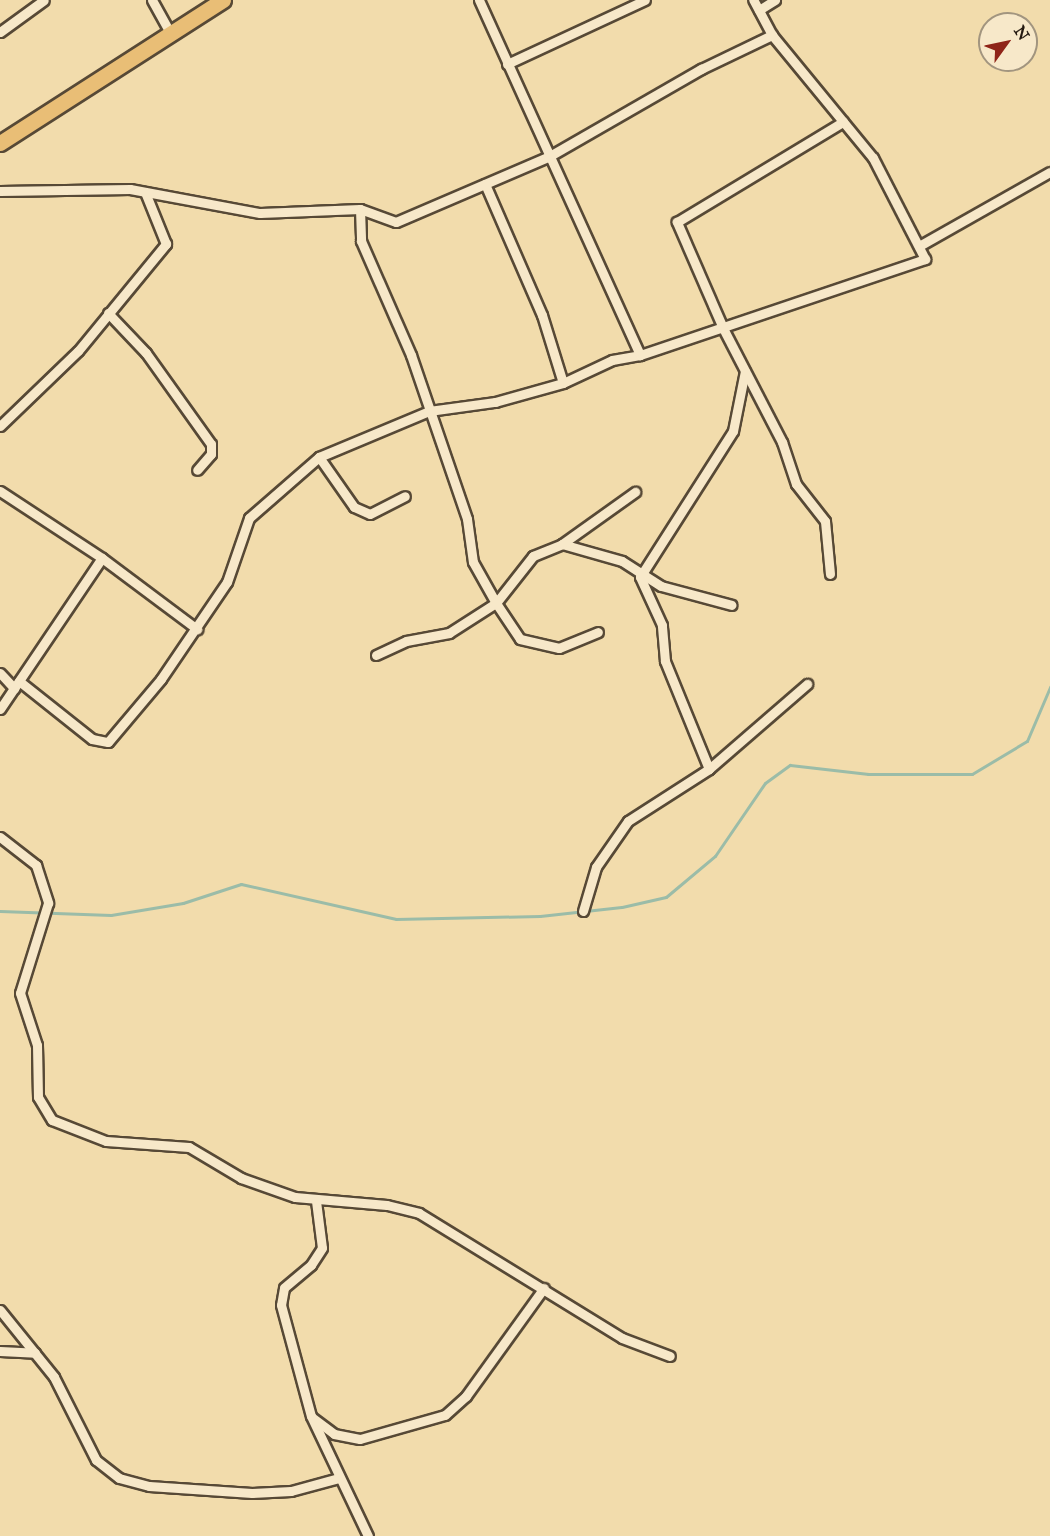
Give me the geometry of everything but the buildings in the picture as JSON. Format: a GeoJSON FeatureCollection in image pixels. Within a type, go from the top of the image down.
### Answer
{"type":"FeatureCollection","features":[{"type":"Feature","properties":{"kind":"main road"},"geometry":{"type":"LineString","coordinates":[[0,143],[223,0]]}},
{"type":"Feature","properties":{"kind":"street"},"geometry":{"type":"LineString","coordinates":[[0,32],[44,0]]}},
{"type":"Feature","properties":{"kind":"street"},"geometry":{"type":"LineString","coordinates":[[152,0],[170,33]]}},
{"type":"Feature","properties":{"kind":"street"},"geometry":{"type":"LineString","coordinates":[[479,0],[548,157],[640,356]]}},
{"type":"Feature","properties":{"kind":"street"},"geometry":{"type":"LineString","coordinates":[[507,64],[645,0]]}},
{"type":"Feature","properties":{"kind":"street"},"geometry":{"type":"LineString","coordinates":[[0,673],[92,739],[108,742],[197,629],[227,582],[249,518],[319,457],[429,411],[495,402],[563,383],[612,360],[640,356],[925,260],[873,158],[772,35],[753,0]]}},
{"type":"Feature","properties":{"kind":"street"},"geometry":{"type":"LineString","coordinates":[[759,10],[775,0]]}},
{"type":"Feature","properties":{"kind":"street"},"geometry":{"type":"LineString","coordinates":[[0,190],[145,192],[260,213],[360,209],[396,222],[548,157],[701,69],[772,35]]}},
{"type":"Feature","properties":{"kind":"street"},"geometry":{"type":"LineString","coordinates":[[830,574],[825,521],[796,484],[782,442],[723,328],[677,222],[843,122]]}},
{"type":"Feature","properties":{"kind":"street"},"geometry":{"type":"LineString","coordinates":[[919,246],[1050,172]]}},
{"type":"Feature","properties":{"kind":"street"},"geometry":{"type":"LineString","coordinates":[[486,184],[542,315],[563,383]]}},
{"type":"Feature","properties":{"kind":"street"},"geometry":{"type":"LineString","coordinates":[[0,426],[78,351],[166,244],[145,192]]}},
{"type":"Feature","properties":{"kind":"street"},"geometry":{"type":"LineString","coordinates":[[360,209],[361,241],[411,355],[467,519],[473,562],[496,603],[520,639],[560,648],[598,632]]}},
{"type":"Feature","properties":{"kind":"street"},"geometry":{"type":"LineString","coordinates":[[108,314],[139,345],[211,444],[211,454],[197,470]]}},
{"type":"Feature","properties":{"kind":"street"},"geometry":{"type":"LineString","coordinates":[[640,577],[733,431],[745,371]]}},
{"type":"Feature","properties":{"kind":"street"},"geometry":{"type":"LineString","coordinates":[[319,457],[354,507],[370,514],[405,496]]}},
{"type":"Feature","properties":{"kind":"street"},"geometry":{"type":"LineString","coordinates":[[0,491],[102,558],[197,629]]}},
{"type":"Feature","properties":{"kind":"street"},"geometry":{"type":"LineString","coordinates":[[376,655],[406,641],[449,633],[496,603],[533,556],[562,544],[635,492]]}},
{"type":"Feature","properties":{"kind":"street"},"geometry":{"type":"LineString","coordinates":[[562,544],[622,561],[640,577],[662,626],[665,661],[709,769]]}},
{"type":"Feature","properties":{"kind":"street"},"geometry":{"type":"LineString","coordinates":[[0,709],[102,558]]}},
{"type":"Feature","properties":{"kind":"street"},"geometry":{"type":"LineString","coordinates":[[640,577],[732,605]]}},
{"type":"Feature","properties":{"kind":"street"},"geometry":{"type":"LineString","coordinates":[[583,911],[596,867],[628,821],[709,769],[807,684]]}},
{"type":"Feature","properties":{"kind":"street"},"geometry":{"type":"LineString","coordinates":[[0,837],[36,865],[48,903],[20,993],[37,1045],[38,1097],[52,1120],[106,1141],[189,1147],[251,1182],[316,1200],[387,1205],[419,1213],[622,1338],[670,1356]]}},
{"type":"Feature","properties":{"kind":"street"},"geometry":{"type":"LineString","coordinates":[[316,1200],[322,1248],[280,1296],[292,1357],[311,1416],[368,1536]]}},
{"type":"Feature","properties":{"kind":"street"},"geometry":{"type":"LineString","coordinates":[[311,1416],[334,1434],[360,1439],[445,1415],[466,1396],[544,1288]]}},
{"type":"Feature","properties":{"kind":"street"},"geometry":{"type":"LineString","coordinates":[[0,1310],[54,1377],[96,1460],[119,1478],[149,1486],[252,1493],[291,1491],[339,1478]]}},
{"type":"Feature","properties":{"kind":"street"},"geometry":{"type":"LineString","coordinates":[[0,1351],[35,1353]]}},
{"type":"Feature","properties":{"kind":"waterway"},"geometry":{"type":"LineString","coordinates":[[0,911],[111,915],[183,903],[241,884],[396,919],[540,916],[622,907],[666,897],[715,856],[765,783],[790,765],[868,774],[972,774],[1027,741],[1050,687]]}}]}
